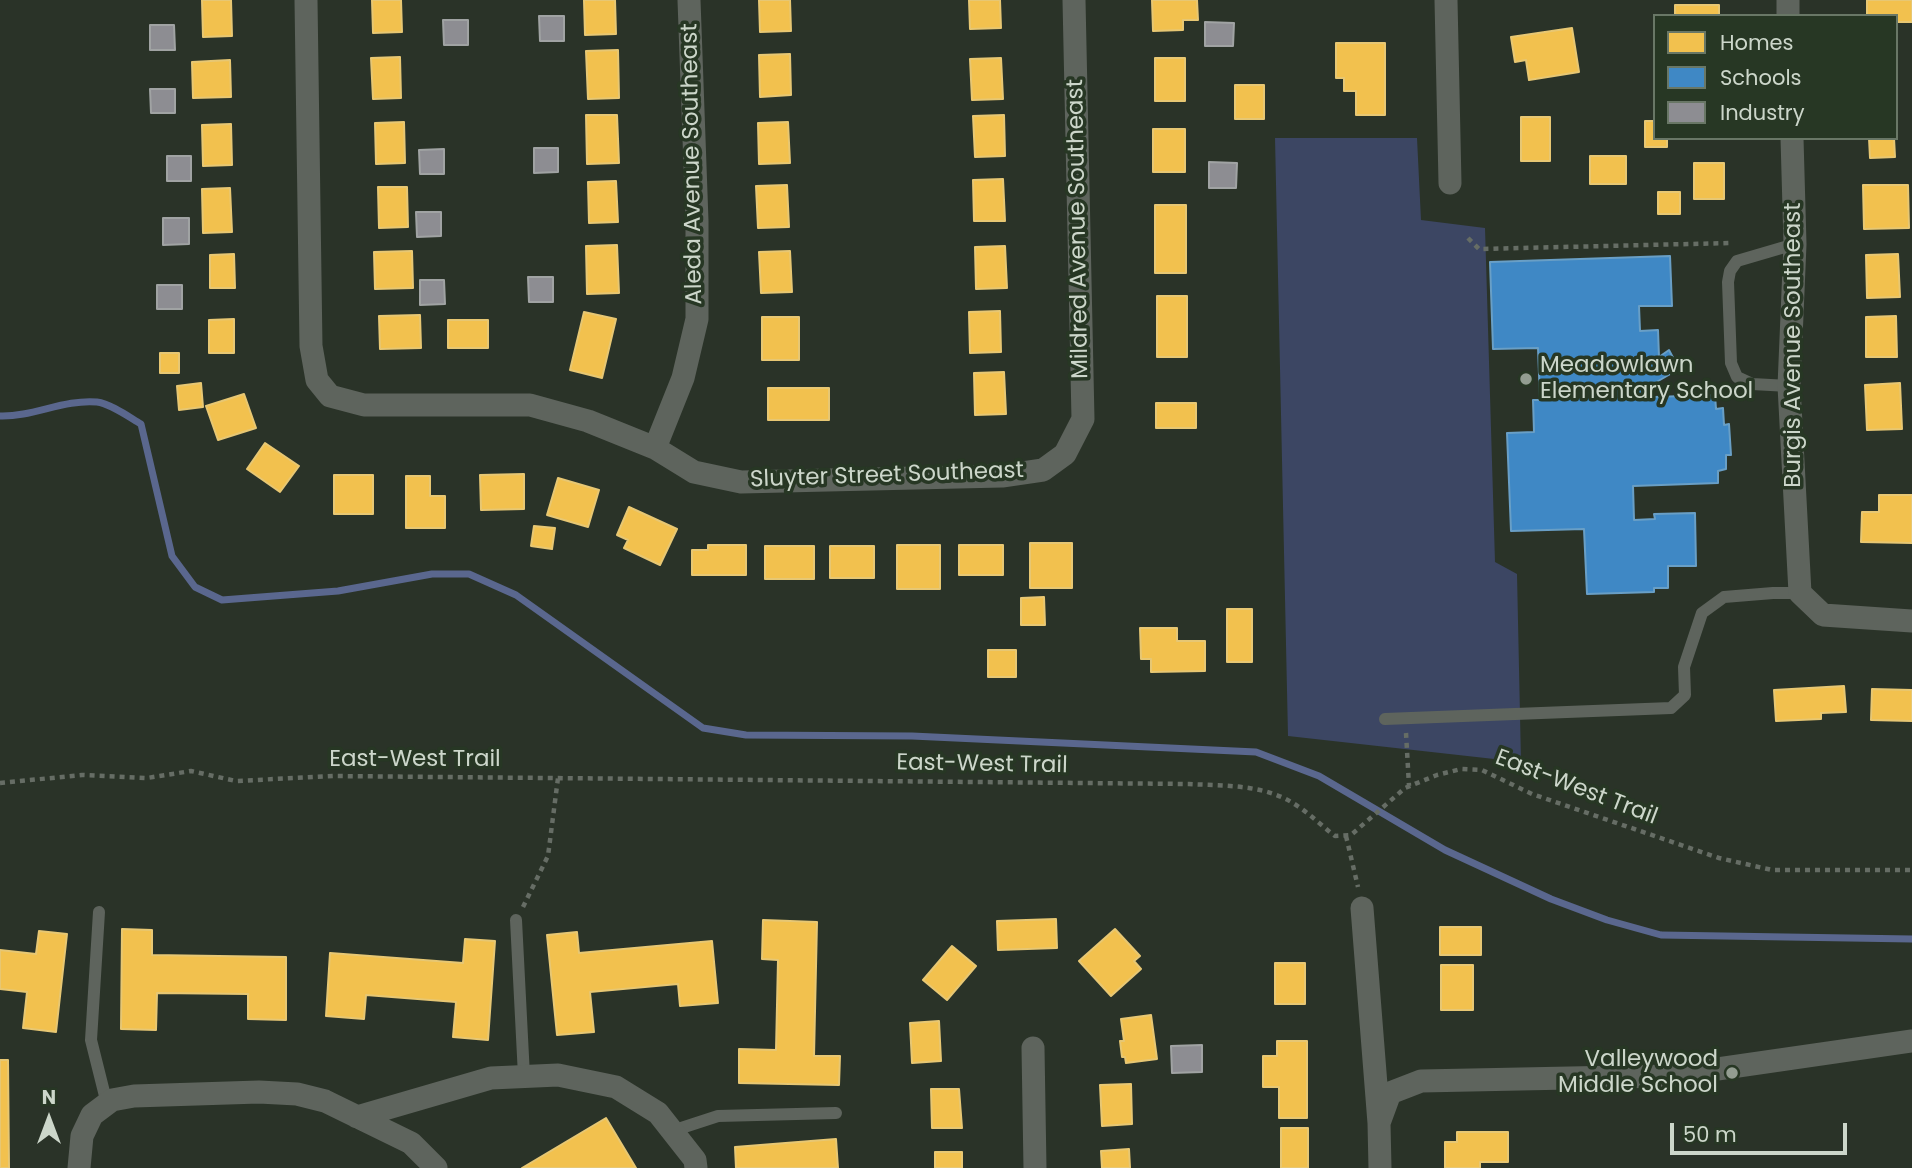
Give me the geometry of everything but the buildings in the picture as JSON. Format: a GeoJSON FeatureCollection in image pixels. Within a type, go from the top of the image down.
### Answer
{"type":"FeatureCollection","features":[{"type":"Feature","properties":{"kind":"street","name":"Sluyter Street Southeast"},"geometry":{"type":"LineString","coordinates":[[306,0],[311,346],[317,380],[330,396],[364,405],[530,405],[588,421],[655,448],[694,472],[741,482],[1002,477],[1043,470],[1065,454]]}},
{"type":"Feature","properties":{"kind":"street","name":"Aleda Avenue Southeast"},"geometry":{"type":"LineString","coordinates":[[655,448],[683,378],[697,318],[697,221],[689,0]]}},
{"type":"Feature","properties":{"kind":"street","name":"Mildred Avenue Southeast"},"geometry":{"type":"LineString","coordinates":[[1065,454],[1083,419],[1074,0]]}},
{"type":"Feature","properties":{"kind":"street"},"geometry":{"type":"LineString","coordinates":[[1446,0],[1450,183]]}},
{"type":"Feature","properties":{"kind":"street","name":"Burgis Avenue Southeast"},"geometry":{"type":"LineString","coordinates":[[1792,140],[1795,244],[1790,386],[1800,593]]}},
{"type":"Feature","properties":{"kind":"street"},"geometry":{"type":"LineString","coordinates":[[1800,593],[1823,615],[1912,621]]}},
{"type":"Feature","properties":{"kind":"street"},"geometry":{"type":"LineString","coordinates":[[1362,908],[1380,1168]]}},
{"type":"Feature","properties":{"kind":"street"},"geometry":{"type":"LineString","coordinates":[[1378,1123],[1390,1093],[1421,1081],[1669,1076],[1912,1041]]}},
{"type":"Feature","properties":{"kind":"street"},"geometry":{"type":"LineString","coordinates":[[1033,1048],[1035,1168]]}},
{"type":"Feature","properties":{"kind":"street"},"geometry":{"type":"LineString","coordinates":[[357,1117],[491,1078],[558,1075],[616,1087],[658,1113],[695,1160],[696,1168]]}},
{"type":"Feature","properties":{"kind":"street"},"geometry":{"type":"LineString","coordinates":[[79,1168],[82,1136],[92,1115],[112,1100],[134,1096],[259,1092],[297,1094],[325,1101],[411,1143],[436,1168]]}},
{"type":"Feature","properties":{"kind":"lane"},"geometry":{"type":"LineString","coordinates":[[1790,386],[1752,384],[1737,377],[1731,363],[1728,282],[1730,271],[1737,261],[1795,244]]}},
{"type":"Feature","properties":{"kind":"lane"},"geometry":{"type":"LineString","coordinates":[[1385,719],[1671,708],[1685,695],[1684,667],[1702,613],[1724,597],[1800,593]]}},
{"type":"Feature","properties":{"kind":"lane"},"geometry":{"type":"LineString","coordinates":[[99,912],[91,1040],[107,1104]]}},
{"type":"Feature","properties":{"kind":"lane"},"geometry":{"type":"LineString","coordinates":[[516,920],[524,1076]]}},
{"type":"Feature","properties":{"kind":"lane"},"geometry":{"type":"LineString","coordinates":[[672,1131],[719,1116],[836,1113]]}},
{"type":"Feature","properties":{"kind":"path"},"geometry":{"type":"LineString","coordinates":[[1468,238],[1479,249],[1737,243]]}},
{"type":"Feature","properties":{"kind":"path"},"geometry":{"type":"LineString","coordinates":[[1405,718],[1407,787]]}},
{"type":"Feature","properties":{"kind":"path","name":"East-West Trail"},"geometry":{"type":"LineString","coordinates":[[0,783],[82,775],[147,778],[191,771],[236,781],[334,776],[1241,786],[1271,793],[1295,804],[1335,836],[1346,836],[1358,830],[1407,787],[1461,769],[1482,770],[1532,794],[1719,858],[1772,870],[1912,870]]}},
{"type":"Feature","properties":{"kind":"path"},"geometry":{"type":"LineString","coordinates":[[516,920],[548,856],[558,778]]}},
{"type":"Feature","properties":{"kind":"path"},"geometry":{"type":"LineString","coordinates":[[1346,836],[1362,908]]}},
{"type":"Feature","properties":{"kind":"shaded area"},"geometry":{"type":"Polygon","coordinates":[[[1275,138],[1417,138],[1421,220],[1485,228],[1495,562],[1517,574],[1521,762],[1288,736],[1275,138]]]}},
{"type":"Feature","properties":{"kind":"waterway"},"geometry":{"type":"LineString","coordinates":[[0,416],[24,414],[73,403],[97,402],[114,408],[141,424],[172,556],[195,587],[222,600],[338,591],[432,574],[469,574],[516,595],[703,728],[746,735],[912,736],[1256,752],[1319,776],[1445,850],[1551,899],[1607,920],[1661,935],[1912,939]]}},
{"type":"Feature","properties":{"kind":"place","name":"Meadowlawn Elementary School"},"geometry":{"type":"Point","coordinates":[1526,379]}},
{"type":"Feature","properties":{"kind":"place","name":"Valleywood Middle School"},"geometry":{"type":"Point","coordinates":[1732,1073]}}]}
